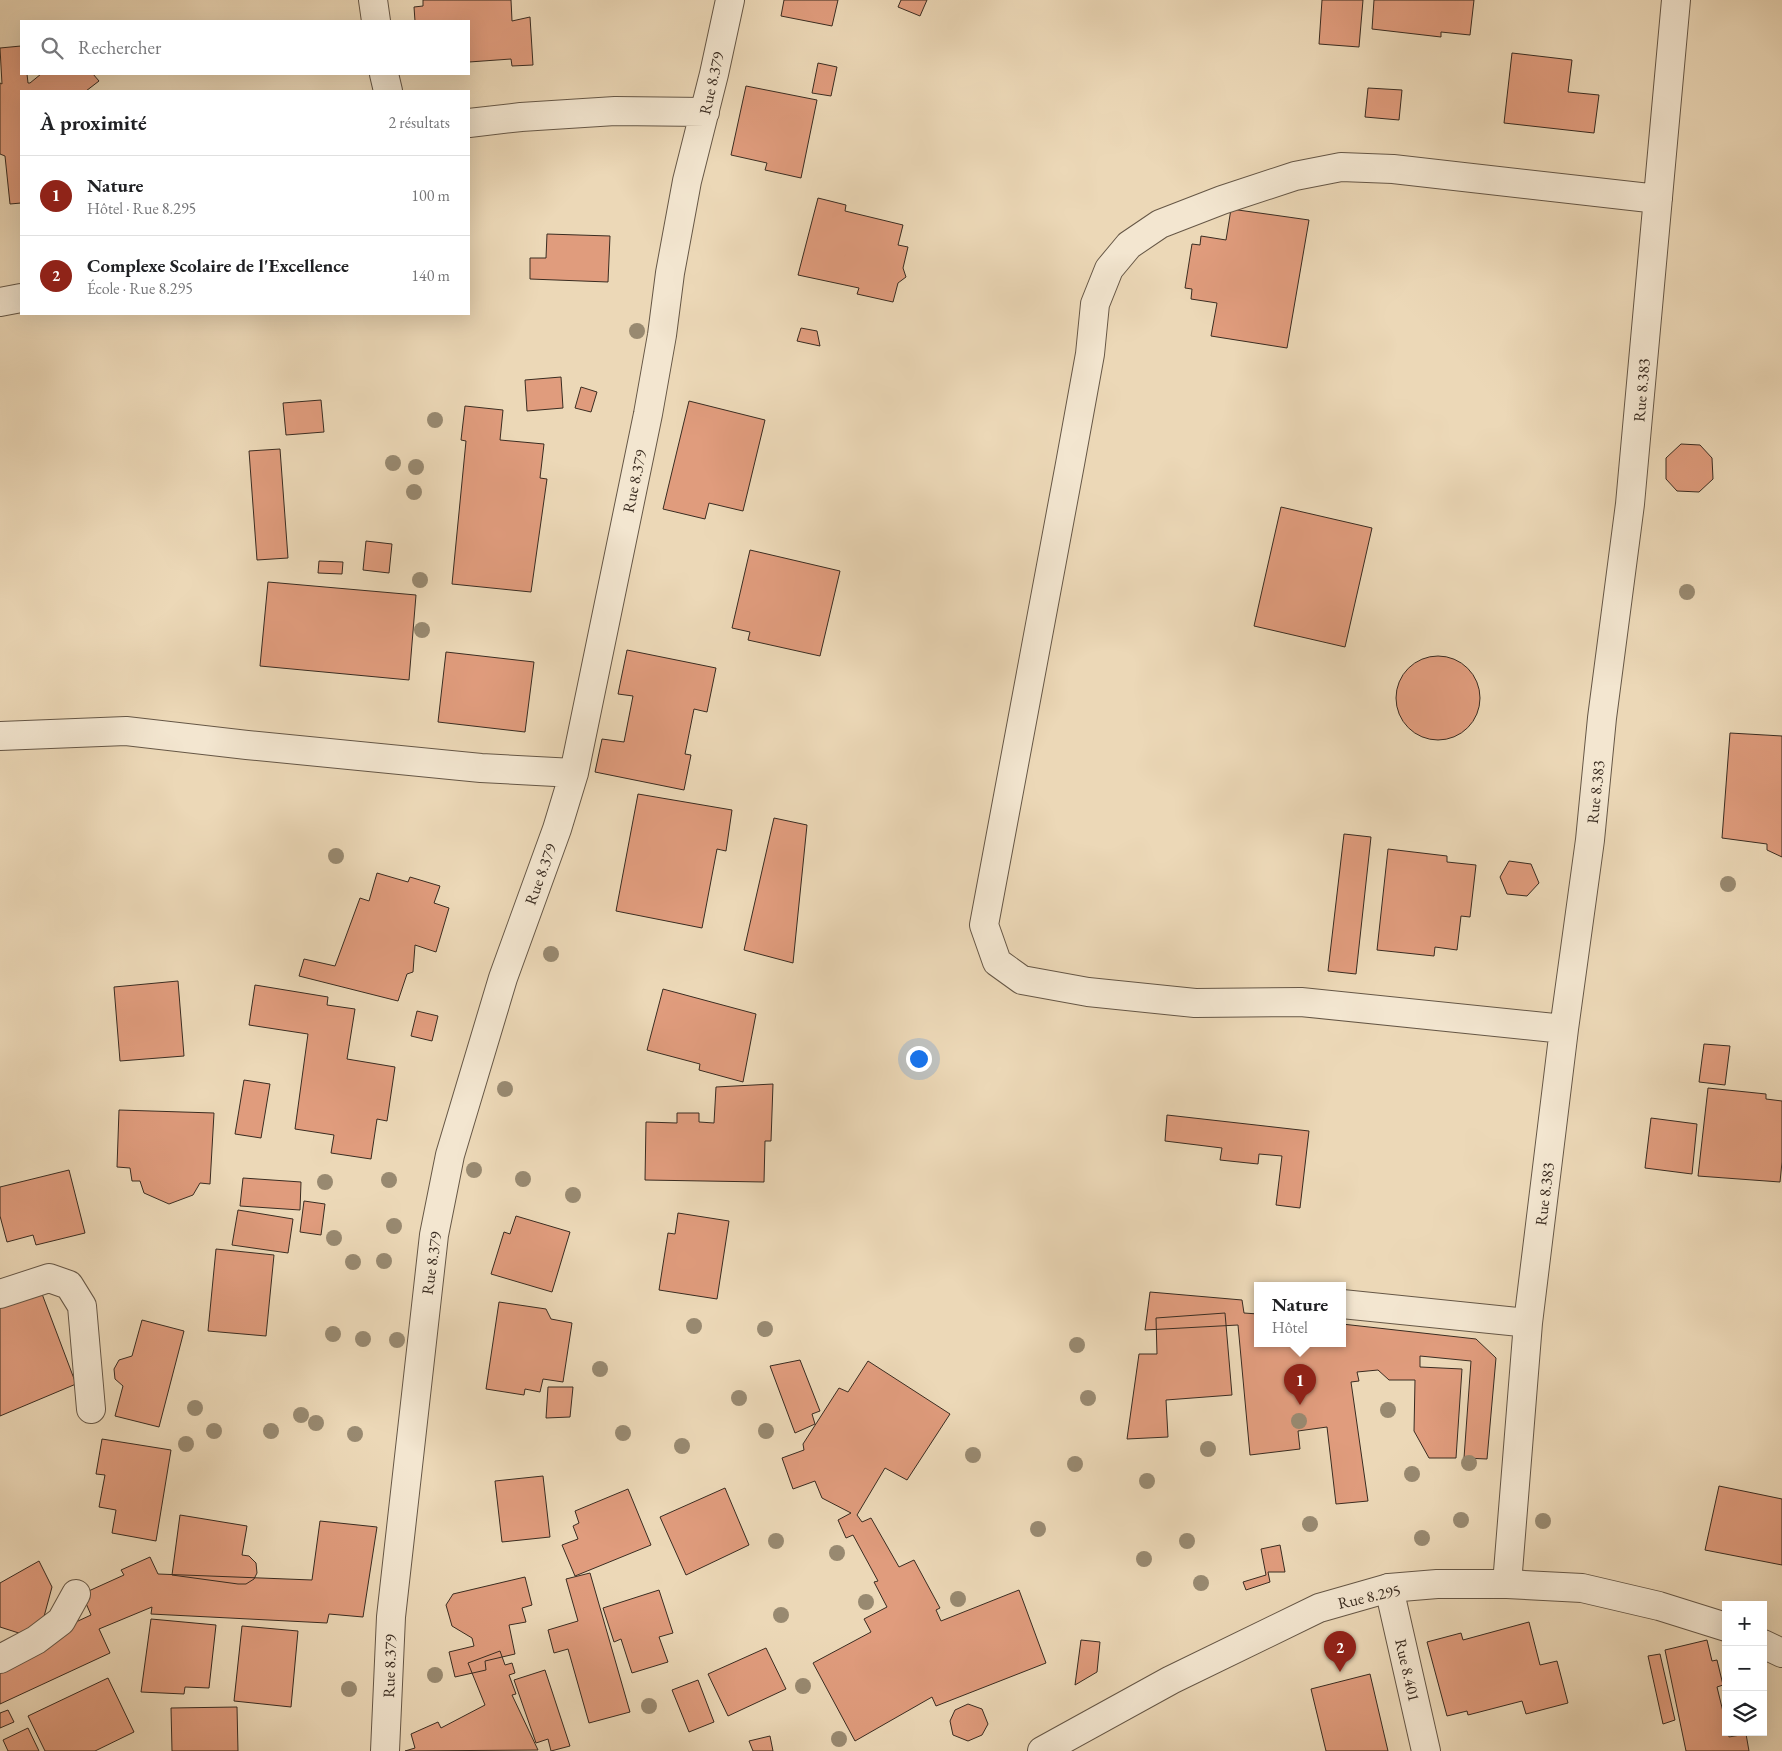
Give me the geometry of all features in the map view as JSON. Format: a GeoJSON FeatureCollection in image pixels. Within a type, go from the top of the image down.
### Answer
{"type":"FeatureCollection","features":[{"type":"Feature","properties":{"kind":"street"},"geometry":{"type":"LineString","coordinates":[[373,0],[376,20]]}},
{"type":"Feature","properties":{"kind":"street","name":"Rue 8.379"},"geometry":{"type":"LineString","coordinates":[[385,1751],[391,1617],[434,1235],[450,1155],[503,978],[557,829],[574,773],[648,414],[662,335],[670,273],[687,181],[705,112],[730,0]]}},
{"type":"Feature","properties":{"kind":"street","name":"Rue 8.383"},"geometry":{"type":"LineString","coordinates":[[1507,1584],[1528,1323],[1564,1028],[1590,840],[1602,718],[1630,504],[1676,0]]}},
{"type":"Feature","properties":{"kind":"street"},"geometry":{"type":"LineString","coordinates":[[384,75],[388,90]]}},
{"type":"Feature","properties":{"kind":"street"},"geometry":{"type":"LineString","coordinates":[[470,123],[521,117],[615,111],[705,112]]}},
{"type":"Feature","properties":{"kind":"street"},"geometry":{"type":"LineString","coordinates":[[1564,1028],[1301,1002],[1195,1003],[1088,992],[1022,980],[996,962],[984,925],[1090,354],[1095,304],[1109,269],[1129,245],[1160,224],[1222,200],[1295,176],[1341,167],[1393,169],[1658,199]]}},
{"type":"Feature","properties":{"kind":"street"},"geometry":{"type":"LineString","coordinates":[[0,302],[20,298]]}},
{"type":"Feature","properties":{"kind":"street"},"geometry":{"type":"LineString","coordinates":[[0,736],[126,731],[481,768],[574,773]]}},
{"type":"Feature","properties":{"kind":"street"},"geometry":{"type":"LineString","coordinates":[[0,1294],[49,1278],[69,1285],[82,1306],[91,1408]]}},
{"type":"Feature","properties":{"kind":"street"},"geometry":{"type":"LineString","coordinates":[[1346,1304],[1528,1323]]}},
{"type":"Feature","properties":{"kind":"street","name":"Rue 8.295"},"geometry":{"type":"LineString","coordinates":[[1042,1751],[1171,1680],[1320,1608],[1388,1588],[1436,1584],[1507,1584],[1582,1588],[1659,1606],[1722,1626]]}},
{"type":"Feature","properties":{"kind":"street","name":"Rue 8.401"},"geometry":{"type":"LineString","coordinates":[[1388,1588],[1426,1751]]}},
{"type":"Feature","properties":{"kind":"street"},"geometry":{"type":"LineString","coordinates":[[0,1659],[36,1640],[61,1621],[76,1594]]}},
{"type":"Feature","properties":{"kind":"street"},"geometry":{"type":"LineString","coordinates":[[1767,1646],[1782,1653]]}},
{"type":"Feature","properties":{"kind":"building"},"geometry":{"type":"Polygon","coordinates":[[[423,0],[511,0],[512,21],[530,17],[533,65],[512,66],[511,59],[470,62],[470,20],[415,20],[414,7],[423,6],[423,0]]]}},
{"type":"Feature","properties":{"kind":"building"},"geometry":{"type":"Polygon","coordinates":[[[784,0],[838,0],[832,26],[781,16],[784,0]]]}},
{"type":"Feature","properties":{"kind":"building"},"geometry":{"type":"Polygon","coordinates":[[[901,0],[927,0],[920,16],[898,7],[901,0]]]}},
{"type":"Feature","properties":{"kind":"building"},"geometry":{"type":"Polygon","coordinates":[[[1322,0],[1363,0],[1359,47],[1319,44],[1322,0]]]}},
{"type":"Feature","properties":{"kind":"building"},"geometry":{"type":"Polygon","coordinates":[[[1374,0],[1474,0],[1470,35],[1441,32],[1441,37],[1372,29],[1374,0]]]}},
{"type":"Feature","properties":{"kind":"building"},"geometry":{"type":"Polygon","coordinates":[[[20,46],[20,75],[27,75],[28,83],[40,75],[94,75],[99,81],[87,90],[20,90],[20,203],[10,204],[5,156],[0,154],[0,83],[2,84],[0,48],[20,46]]]}},
{"type":"Feature","properties":{"kind":"building"},"geometry":{"type":"Polygon","coordinates":[[[1512,53],[1572,60],[1568,92],[1599,95],[1594,133],[1504,123],[1512,53]]]}},
{"type":"Feature","properties":{"kind":"building"},"geometry":{"type":"Polygon","coordinates":[[[818,63],[837,67],[831,96],[812,93],[818,63]]]}},
{"type":"Feature","properties":{"kind":"building"},"geometry":{"type":"Polygon","coordinates":[[[746,86],[817,100],[801,178],[765,170],[767,163],[731,155],[746,86]]]}},
{"type":"Feature","properties":{"kind":"building"},"geometry":{"type":"Polygon","coordinates":[[[1368,88],[1402,90],[1399,120],[1365,117],[1368,88]]]}},
{"type":"Feature","properties":{"kind":"building"},"geometry":{"type":"Polygon","coordinates":[[[818,198],[846,205],[845,211],[903,225],[898,245],[908,247],[903,268],[906,277],[898,283],[893,302],[857,294],[859,288],[798,275],[818,198]]]}},
{"type":"Feature","properties":{"kind":"building"},"geometry":{"type":"Polygon","coordinates":[[[1231,209],[1309,220],[1287,348],[1211,336],[1217,303],[1191,299],[1192,289],[1185,288],[1192,244],[1200,245],[1201,236],[1226,240],[1231,209]]]}},
{"type":"Feature","properties":{"kind":"building"},"geometry":{"type":"Polygon","coordinates":[[[547,234],[610,236],[608,282],[530,279],[530,258],[546,258],[547,234]]]}},
{"type":"Feature","properties":{"kind":"building"},"geometry":{"type":"Polygon","coordinates":[[[801,328],[817,331],[820,346],[797,341],[801,328]]]}},
{"type":"Feature","properties":{"kind":"building"},"geometry":{"type":"Polygon","coordinates":[[[561,377],[563,408],[527,411],[525,380],[561,377]]]}},
{"type":"Feature","properties":{"kind":"building"},"geometry":{"type":"Polygon","coordinates":[[[581,387],[597,392],[591,412],[575,408],[581,387]]]}},
{"type":"Feature","properties":{"kind":"building"},"geometry":{"type":"Polygon","coordinates":[[[321,400],[324,432],[286,435],[283,403],[321,400]]]}},
{"type":"Feature","properties":{"kind":"building"},"geometry":{"type":"Polygon","coordinates":[[[689,401],[765,420],[743,511],[709,503],[705,519],[663,509],[689,401]]]}},
{"type":"Feature","properties":{"kind":"building"},"geometry":{"type":"Polygon","coordinates":[[[465,406],[503,410],[500,440],[544,444],[540,478],[547,479],[531,592],[452,584],[466,441],[461,440],[465,406]]]}},
{"type":"Feature","properties":{"kind":"building"},"geometry":{"type":"Polygon","coordinates":[[[1681,444],[1700,445],[1712,458],[1713,479],[1699,492],[1677,491],[1666,479],[1666,458],[1681,444]]]}},
{"type":"Feature","properties":{"kind":"building"},"geometry":{"type":"Polygon","coordinates":[[[280,449],[288,558],[257,560],[249,451],[280,449]]]}},
{"type":"Feature","properties":{"kind":"building"},"geometry":{"type":"Polygon","coordinates":[[[1281,507],[1372,528],[1345,647],[1254,626],[1281,507]]]}},
{"type":"Feature","properties":{"kind":"building"},"geometry":{"type":"Polygon","coordinates":[[[366,541],[392,544],[389,573],[363,570],[366,541]]]}},
{"type":"Feature","properties":{"kind":"building"},"geometry":{"type":"Polygon","coordinates":[[[750,550],[840,571],[820,656],[748,640],[750,632],[732,628],[750,550]]]}},
{"type":"Feature","properties":{"kind":"building"},"geometry":{"type":"Polygon","coordinates":[[[319,561],[343,562],[342,574],[318,573],[319,561]]]}},
{"type":"Feature","properties":{"kind":"building"},"geometry":{"type":"Polygon","coordinates":[[[268,582],[416,595],[409,680],[260,666],[268,582]]]}},
{"type":"Feature","properties":{"kind":"building"},"geometry":{"type":"Polygon","coordinates":[[[627,650],[716,668],[707,712],[694,709],[685,754],[691,755],[684,790],[595,772],[602,739],[624,742],[633,696],[618,694],[627,650]]]}},
{"type":"Feature","properties":{"kind":"building"},"geometry":{"type":"Polygon","coordinates":[[[446,652],[534,662],[525,732],[438,722],[446,652]]]}},
{"type":"Feature","properties":{"kind":"building"},"geometry":{"type":"Polygon","coordinates":[[[1438,656],[1461,663],[1473,675],[1480,698],[1473,721],[1461,733],[1438,740],[1415,733],[1403,721],[1396,698],[1403,675],[1415,663],[1438,656]]]}},
{"type":"Feature","properties":{"kind":"building"},"geometry":{"type":"Polygon","coordinates":[[[1730,733],[1782,736],[1782,857],[1767,850],[1767,844],[1722,838],[1730,733]]]}},
{"type":"Feature","properties":{"kind":"building"},"geometry":{"type":"Polygon","coordinates":[[[638,794],[732,810],[726,851],[717,849],[702,928],[616,911],[638,794]]]}},
{"type":"Feature","properties":{"kind":"building"},"geometry":{"type":"Polygon","coordinates":[[[774,818],[807,825],[793,963],[744,950],[774,818]]]}},
{"type":"Feature","properties":{"kind":"building"},"geometry":{"type":"Polygon","coordinates":[[[1344,834],[1371,837],[1356,974],[1328,971],[1344,834]]]}},
{"type":"Feature","properties":{"kind":"building"},"geometry":{"type":"Polygon","coordinates":[[[1388,849],[1447,856],[1447,862],[1476,865],[1470,917],[1461,916],[1457,950],[1435,947],[1434,956],[1377,950],[1388,849]]]}},
{"type":"Feature","properties":{"kind":"building"},"geometry":{"type":"Polygon","coordinates":[[[1509,861],[1531,864],[1539,883],[1527,896],[1507,894],[1500,877],[1509,861]]]}},
{"type":"Feature","properties":{"kind":"building"},"geometry":{"type":"Polygon","coordinates":[[[377,873],[408,882],[410,877],[440,886],[434,903],[449,908],[436,952],[415,945],[413,972],[407,974],[398,1001],[299,976],[304,959],[335,966],[360,898],[369,901],[377,873]]]}},
{"type":"Feature","properties":{"kind":"building"},"geometry":{"type":"Polygon","coordinates":[[[178,981],[184,1056],[120,1061],[114,987],[178,981]]]}},
{"type":"Feature","properties":{"kind":"building"},"geometry":{"type":"Polygon","coordinates":[[[255,985],[328,997],[327,1005],[355,1009],[347,1059],[395,1067],[387,1121],[377,1119],[371,1159],[331,1153],[334,1135],[295,1129],[308,1034],[249,1025],[255,985]]]}},
{"type":"Feature","properties":{"kind":"building"},"geometry":{"type":"Polygon","coordinates":[[[663,989],[756,1014],[743,1082],[699,1070],[700,1064],[647,1050],[663,989]]]}},
{"type":"Feature","properties":{"kind":"building"},"geometry":{"type":"Polygon","coordinates":[[[417,1011],[438,1016],[432,1041],[411,1036],[417,1011]]]}},
{"type":"Feature","properties":{"kind":"building"},"geometry":{"type":"Polygon","coordinates":[[[1704,1044],[1730,1046],[1725,1085],[1699,1082],[1704,1044]]]}},
{"type":"Feature","properties":{"kind":"building"},"geometry":{"type":"Polygon","coordinates":[[[244,1080],[270,1084],[261,1138],[235,1134],[244,1080]]]}},
{"type":"Feature","properties":{"kind":"building"},"geometry":{"type":"Polygon","coordinates":[[[773,1084],[771,1141],[765,1141],[764,1182],[645,1180],[646,1122],[677,1123],[677,1113],[699,1113],[699,1122],[714,1123],[716,1087],[773,1084]]]}},
{"type":"Feature","properties":{"kind":"building"},"geometry":{"type":"Polygon","coordinates":[[[1708,1088],[1766,1094],[1766,1099],[1782,1101],[1782,1162],[1780,1182],[1698,1176],[1708,1088]]]}},
{"type":"Feature","properties":{"kind":"building"},"geometry":{"type":"Polygon","coordinates":[[[119,1110],[214,1113],[210,1184],[200,1183],[193,1195],[169,1204],[144,1193],[140,1181],[132,1181],[130,1168],[117,1167],[119,1110]]]}},
{"type":"Feature","properties":{"kind":"building"},"geometry":{"type":"Polygon","coordinates":[[[1167,1115],[1309,1131],[1300,1208],[1276,1205],[1282,1156],[1259,1154],[1258,1164],[1220,1160],[1222,1148],[1165,1141],[1167,1115]]]}},
{"type":"Feature","properties":{"kind":"building"},"geometry":{"type":"Polygon","coordinates":[[[1651,1118],[1697,1124],[1692,1174],[1645,1168],[1651,1118]]]}},
{"type":"Feature","properties":{"kind":"building"},"geometry":{"type":"Polygon","coordinates":[[[69,1170],[85,1233],[36,1245],[33,1235],[7,1242],[0,1216],[0,1187],[69,1170]]]}},
{"type":"Feature","properties":{"kind":"building"},"geometry":{"type":"Polygon","coordinates":[[[243,1178],[301,1182],[300,1210],[240,1206],[243,1178]]]}},
{"type":"Feature","properties":{"kind":"building"},"geometry":{"type":"Polygon","coordinates":[[[304,1201],[325,1204],[321,1235],[300,1232],[304,1201]]]}},
{"type":"Feature","properties":{"kind":"building"},"geometry":{"type":"Polygon","coordinates":[[[238,1210],[293,1219],[288,1253],[232,1245],[238,1210]]]}},
{"type":"Feature","properties":{"kind":"building"},"geometry":{"type":"Polygon","coordinates":[[[678,1213],[729,1221],[717,1299],[659,1290],[668,1233],[675,1234],[678,1213]]]}},
{"type":"Feature","properties":{"kind":"building"},"geometry":{"type":"Polygon","coordinates":[[[516,1216],[570,1232],[552,1292],[491,1274],[504,1232],[510,1234],[516,1216]]]}},
{"type":"Feature","properties":{"kind":"building"},"geometry":{"type":"Polygon","coordinates":[[[216,1249],[274,1255],[266,1336],[208,1331],[216,1249]]]}},
{"type":"Feature","properties":{"kind":"building"},"geometry":{"type":"Polygon","coordinates":[[[33,1270],[76,1384],[0,1416],[0,1283],[33,1270]]]}},
{"type":"Feature","properties":{"kind":"building"},"geometry":{"type":"Polygon","coordinates":[[[1150,1292],[1242,1300],[1244,1313],[1254,1314],[1254,1347],[1346,1347],[1346,1324],[1476,1339],[1496,1358],[1487,1459],[1464,1458],[1471,1361],[1420,1356],[1420,1367],[1462,1369],[1456,1458],[1429,1458],[1414,1431],[1415,1380],[1389,1380],[1378,1370],[1357,1372],[1359,1381],[1351,1382],[1368,1501],[1336,1504],[1327,1427],[1298,1431],[1300,1449],[1250,1455],[1238,1325],[1145,1330],[1150,1292]]]}},
{"type":"Feature","properties":{"kind":"building"},"geometry":{"type":"Polygon","coordinates":[[[499,1302],[546,1309],[551,1319],[572,1323],[563,1382],[543,1379],[540,1392],[525,1389],[524,1395],[486,1389],[499,1302]]]}},
{"type":"Feature","properties":{"kind":"building"},"geometry":{"type":"Polygon","coordinates":[[[1225,1313],[1232,1395],[1166,1400],[1168,1437],[1127,1439],[1139,1354],[1157,1354],[1156,1318],[1225,1313]]]}},
{"type":"Feature","properties":{"kind":"building"},"geometry":{"type":"Polygon","coordinates":[[[142,1320],[184,1331],[159,1427],[115,1416],[123,1386],[115,1379],[114,1369],[119,1360],[132,1356],[142,1320]]]}},
{"type":"Feature","properties":{"kind":"building"},"geometry":{"type":"Polygon","coordinates":[[[800,1360],[820,1411],[812,1414],[815,1424],[795,1433],[770,1366],[800,1360]]]}},
{"type":"Feature","properties":{"kind":"building"},"geometry":{"type":"Polygon","coordinates":[[[868,1361],[950,1414],[907,1480],[885,1468],[857,1515],[862,1522],[871,1518],[899,1567],[914,1560],[940,1608],[936,1610],[941,1621],[1019,1590],[1046,1663],[936,1706],[932,1697],[855,1741],[813,1663],[871,1632],[864,1619],[887,1607],[874,1582],[878,1581],[853,1535],[846,1538],[838,1520],[851,1513],[822,1498],[815,1481],[793,1489],[782,1458],[804,1450],[803,1444],[839,1388],[848,1392],[868,1361]]]}},
{"type":"Feature","properties":{"kind":"building"},"geometry":{"type":"Polygon","coordinates":[[[548,1387],[573,1387],[570,1417],[546,1418],[548,1387]]]}},
{"type":"Feature","properties":{"kind":"building"},"geometry":{"type":"Polygon","coordinates":[[[102,1439],[171,1450],[156,1541],[112,1533],[116,1510],[99,1507],[105,1475],[96,1474],[102,1439]]]}},
{"type":"Feature","properties":{"kind":"building"},"geometry":{"type":"Polygon","coordinates":[[[543,1476],[550,1537],[502,1542],[495,1481],[543,1476]]]}},
{"type":"Feature","properties":{"kind":"building"},"geometry":{"type":"Polygon","coordinates":[[[1719,1486],[1782,1499],[1782,1565],[1705,1550],[1719,1486]]]}},
{"type":"Feature","properties":{"kind":"building"},"geometry":{"type":"Polygon","coordinates":[[[725,1488],[749,1545],[686,1575],[660,1517],[725,1488]]]}},
{"type":"Feature","properties":{"kind":"building"},"geometry":{"type":"Polygon","coordinates":[[[628,1489],[651,1545],[575,1576],[562,1545],[578,1539],[573,1526],[579,1523],[575,1511],[628,1489]]]}},
{"type":"Feature","properties":{"kind":"building"},"geometry":{"type":"Polygon","coordinates":[[[180,1515],[247,1526],[242,1555],[249,1556],[256,1563],[257,1573],[254,1579],[246,1584],[238,1584],[172,1575],[180,1515]]]}},
{"type":"Feature","properties":{"kind":"building"},"geometry":{"type":"Polygon","coordinates":[[[320,1521],[377,1527],[363,1617],[329,1614],[327,1623],[151,1614],[152,1607],[99,1629],[110,1653],[0,1704],[0,1657],[91,1615],[82,1594],[124,1575],[121,1570],[150,1557],[158,1574],[312,1580],[320,1521]]]}},
{"type":"Feature","properties":{"kind":"building"},"geometry":{"type":"Polygon","coordinates":[[[1280,1545],[1285,1572],[1268,1572],[1270,1582],[1246,1590],[1243,1582],[1266,1575],[1261,1549],[1280,1545]]]}},
{"type":"Feature","properties":{"kind":"building"},"geometry":{"type":"Polygon","coordinates":[[[39,1561],[52,1587],[42,1624],[25,1635],[0,1627],[0,1583],[39,1561]]]}},
{"type":"Feature","properties":{"kind":"building"},"geometry":{"type":"Polygon","coordinates":[[[590,1573],[630,1712],[589,1723],[568,1649],[554,1653],[548,1630],[578,1621],[566,1579],[590,1573]]]}},
{"type":"Feature","properties":{"kind":"building"},"geometry":{"type":"Polygon","coordinates":[[[525,1577],[532,1605],[522,1608],[526,1622],[509,1625],[515,1654],[485,1661],[486,1670],[455,1677],[449,1652],[474,1646],[472,1638],[452,1626],[446,1605],[453,1594],[525,1577]]]}},
{"type":"Feature","properties":{"kind":"building"},"geometry":{"type":"Polygon","coordinates":[[[659,1590],[673,1633],[659,1637],[668,1662],[632,1673],[621,1639],[614,1642],[603,1608],[659,1590]]]}},
{"type":"Feature","properties":{"kind":"building"},"geometry":{"type":"Polygon","coordinates":[[[151,1619],[216,1625],[209,1688],[185,1687],[184,1694],[141,1692],[151,1619]]]}},
{"type":"Feature","properties":{"kind":"building"},"geometry":{"type":"Polygon","coordinates":[[[1529,1622],[1540,1665],[1557,1661],[1568,1703],[1526,1714],[1522,1701],[1468,1715],[1467,1711],[1447,1716],[1427,1642],[1461,1633],[1463,1640],[1529,1622]]]}},
{"type":"Feature","properties":{"kind":"building"},"geometry":{"type":"Polygon","coordinates":[[[242,1626],[298,1631],[291,1707],[234,1701],[242,1626]]]}},
{"type":"Feature","properties":{"kind":"building"},"geometry":{"type":"Polygon","coordinates":[[[1081,1640],[1100,1642],[1097,1672],[1075,1685],[1081,1640]]]}},
{"type":"Feature","properties":{"kind":"building"},"geometry":{"type":"Polygon","coordinates":[[[1707,1640],[1712,1661],[1717,1660],[1722,1681],[1722,1685],[1717,1687],[1722,1708],[1722,1736],[1746,1736],[1749,1751],[1686,1751],[1665,1650],[1707,1640]]]}},
{"type":"Feature","properties":{"kind":"building"},"geometry":{"type":"Polygon","coordinates":[[[766,1648],[786,1689],[728,1716],[708,1674],[766,1648]]]}},
{"type":"Feature","properties":{"kind":"building"},"geometry":{"type":"Polygon","coordinates":[[[500,1651],[505,1665],[512,1663],[515,1673],[509,1675],[516,1694],[512,1695],[538,1750],[405,1751],[415,1748],[411,1734],[438,1722],[441,1728],[485,1705],[468,1663],[500,1651]]]}},
{"type":"Feature","properties":{"kind":"building"},"geometry":{"type":"Polygon","coordinates":[[[1660,1654],[1675,1720],[1663,1724],[1648,1656],[1660,1654]]]}},
{"type":"Feature","properties":{"kind":"building"},"geometry":{"type":"Polygon","coordinates":[[[545,1670],[570,1746],[551,1751],[548,1739],[536,1743],[514,1680],[545,1670]]]}},
{"type":"Feature","properties":{"kind":"building"},"geometry":{"type":"Polygon","coordinates":[[[1370,1674],[1388,1751],[1326,1751],[1311,1689],[1370,1674]]]}},
{"type":"Feature","properties":{"kind":"building"},"geometry":{"type":"Polygon","coordinates":[[[108,1678],[134,1732],[95,1751],[45,1751],[28,1716],[108,1678]]]}},
{"type":"Feature","properties":{"kind":"building"},"geometry":{"type":"Polygon","coordinates":[[[698,1680],[714,1722],[689,1732],[672,1690],[698,1680]]]}},
{"type":"Feature","properties":{"kind":"building"},"geometry":{"type":"Polygon","coordinates":[[[968,1704],[982,1709],[988,1724],[982,1735],[968,1741],[953,1735],[950,1721],[955,1710],[968,1704]]]}},
{"type":"Feature","properties":{"kind":"building"},"geometry":{"type":"Polygon","coordinates":[[[237,1707],[238,1751],[172,1751],[171,1708],[237,1707]]]}},
{"type":"Feature","properties":{"kind":"building"},"geometry":{"type":"Polygon","coordinates":[[[8,1710],[14,1722],[0,1728],[0,1713],[8,1710]]]}},
{"type":"Feature","properties":{"kind":"building"},"geometry":{"type":"Polygon","coordinates":[[[28,1728],[39,1751],[8,1751],[3,1740],[28,1728]]]}},
{"type":"Feature","properties":{"kind":"building"},"geometry":{"type":"Polygon","coordinates":[[[770,1736],[773,1751],[753,1751],[749,1741],[770,1736]]]}},
{"type":"Feature","properties":{"kind":"place","name":"Nature"},"geometry":{"type":"Point","coordinates":[1300,1405]}},
{"type":"Feature","properties":{"kind":"place","name":"Complexe Scolaire de l'Excellence"},"geometry":{"type":"Point","coordinates":[1340,1672]}}]}
